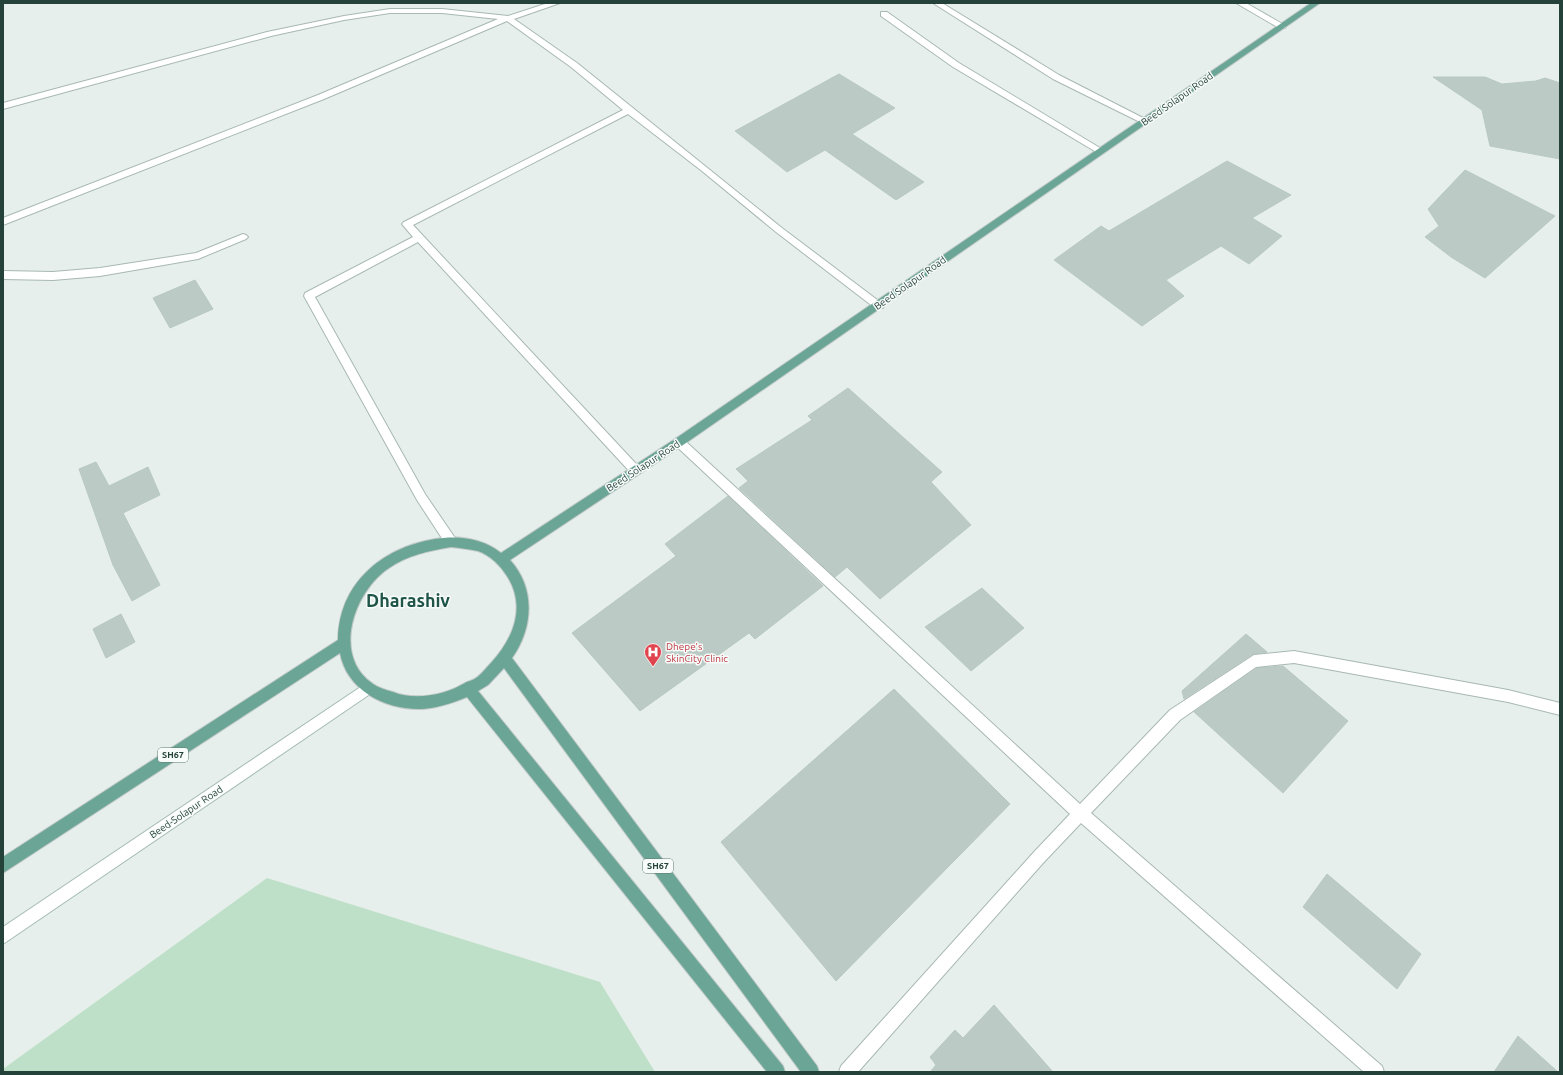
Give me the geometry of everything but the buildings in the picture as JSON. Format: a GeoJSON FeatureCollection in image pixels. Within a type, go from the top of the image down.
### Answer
{"type":"FeatureCollection","features":[{"type":"Feature","properties":{"kind":"main road","name":"Beed Solapur Road"},"geometry":{"type":"LineString","coordinates":[[502,559],[679,442],[1316,3]]}},
{"type":"Feature","properties":{"kind":"main road"},"geometry":{"type":"LineString","coordinates":[[451,542],[479,546],[502,559],[518,579],[524,604],[520,632],[505,659],[481,682],[450,697],[420,703],[392,700],[368,688],[351,670],[343,644],[344,622],[354,597],[372,574],[395,557],[421,546],[451,542]]}},
{"type":"Feature","properties":{"kind":"main road","name":"SH67"},"geometry":{"type":"LineString","coordinates":[[3,866],[343,644]]}},
{"type":"Feature","properties":{"kind":"main road","name":"SH67"},"geometry":{"type":"LineString","coordinates":[[505,659],[811,1072]]}},
{"type":"Feature","properties":{"kind":"main road"},"geometry":{"type":"LineString","coordinates":[[468,688],[777,1072]]}},
{"type":"Feature","properties":{"kind":"street"},"geometry":{"type":"LineString","coordinates":[[3,222],[321,98],[508,18],[556,3]]}},
{"type":"Feature","properties":{"kind":"street"},"geometry":{"type":"LineString","coordinates":[[937,3],[1056,77],[1145,121]]}},
{"type":"Feature","properties":{"kind":"street"},"geometry":{"type":"LineString","coordinates":[[1240,3],[1282,26]]}},
{"type":"Feature","properties":{"kind":"street"},"geometry":{"type":"LineString","coordinates":[[3,106],[263,36],[344,18],[397,11],[442,11],[508,18],[574,65],[629,110],[706,169],[779,230],[879,304]]}},
{"type":"Feature","properties":{"kind":"street"},"geometry":{"type":"LineString","coordinates":[[884,14],[956,65],[1101,151]]}},
{"type":"Feature","properties":{"kind":"street"},"geometry":{"type":"LineString","coordinates":[[629,110],[407,224],[635,470]]}},
{"type":"Feature","properties":{"kind":"street"},"geometry":{"type":"LineString","coordinates":[[3,275],[53,276],[100,272],[198,256],[243,237]]}},
{"type":"Feature","properties":{"kind":"street"},"geometry":{"type":"LineString","coordinates":[[420,237],[308,296],[421,497],[451,542]]}},
{"type":"Feature","properties":{"kind":"street"},"geometry":{"type":"LineString","coordinates":[[679,442],[1081,814],[1376,1072]]}},
{"type":"Feature","properties":{"kind":"street"},"geometry":{"type":"LineString","coordinates":[[847,1072],[1039,857],[1175,715],[1254,661],[1294,657],[1508,696],[1560,709]]}},
{"type":"Feature","properties":{"kind":"street","name":"Beed-Solapur Road"},"geometry":{"type":"LineString","coordinates":[[3,936],[368,688]]}},
{"type":"Feature","properties":{"kind":"green space"},"geometry":{"type":"Polygon","coordinates":[[[267,878],[600,982],[655,1072],[3,1072],[3,1069],[267,878]]]}},
{"type":"Feature","properties":{"kind":"place","name":"Dhepe's SkinCity Clinic"},"geometry":{"type":"Point","coordinates":[653,667]}},
{"type":"Feature","properties":{"kind":"district","name":"Dharashiv"},"geometry":{"type":"Point","coordinates":[408,600]}}]}
